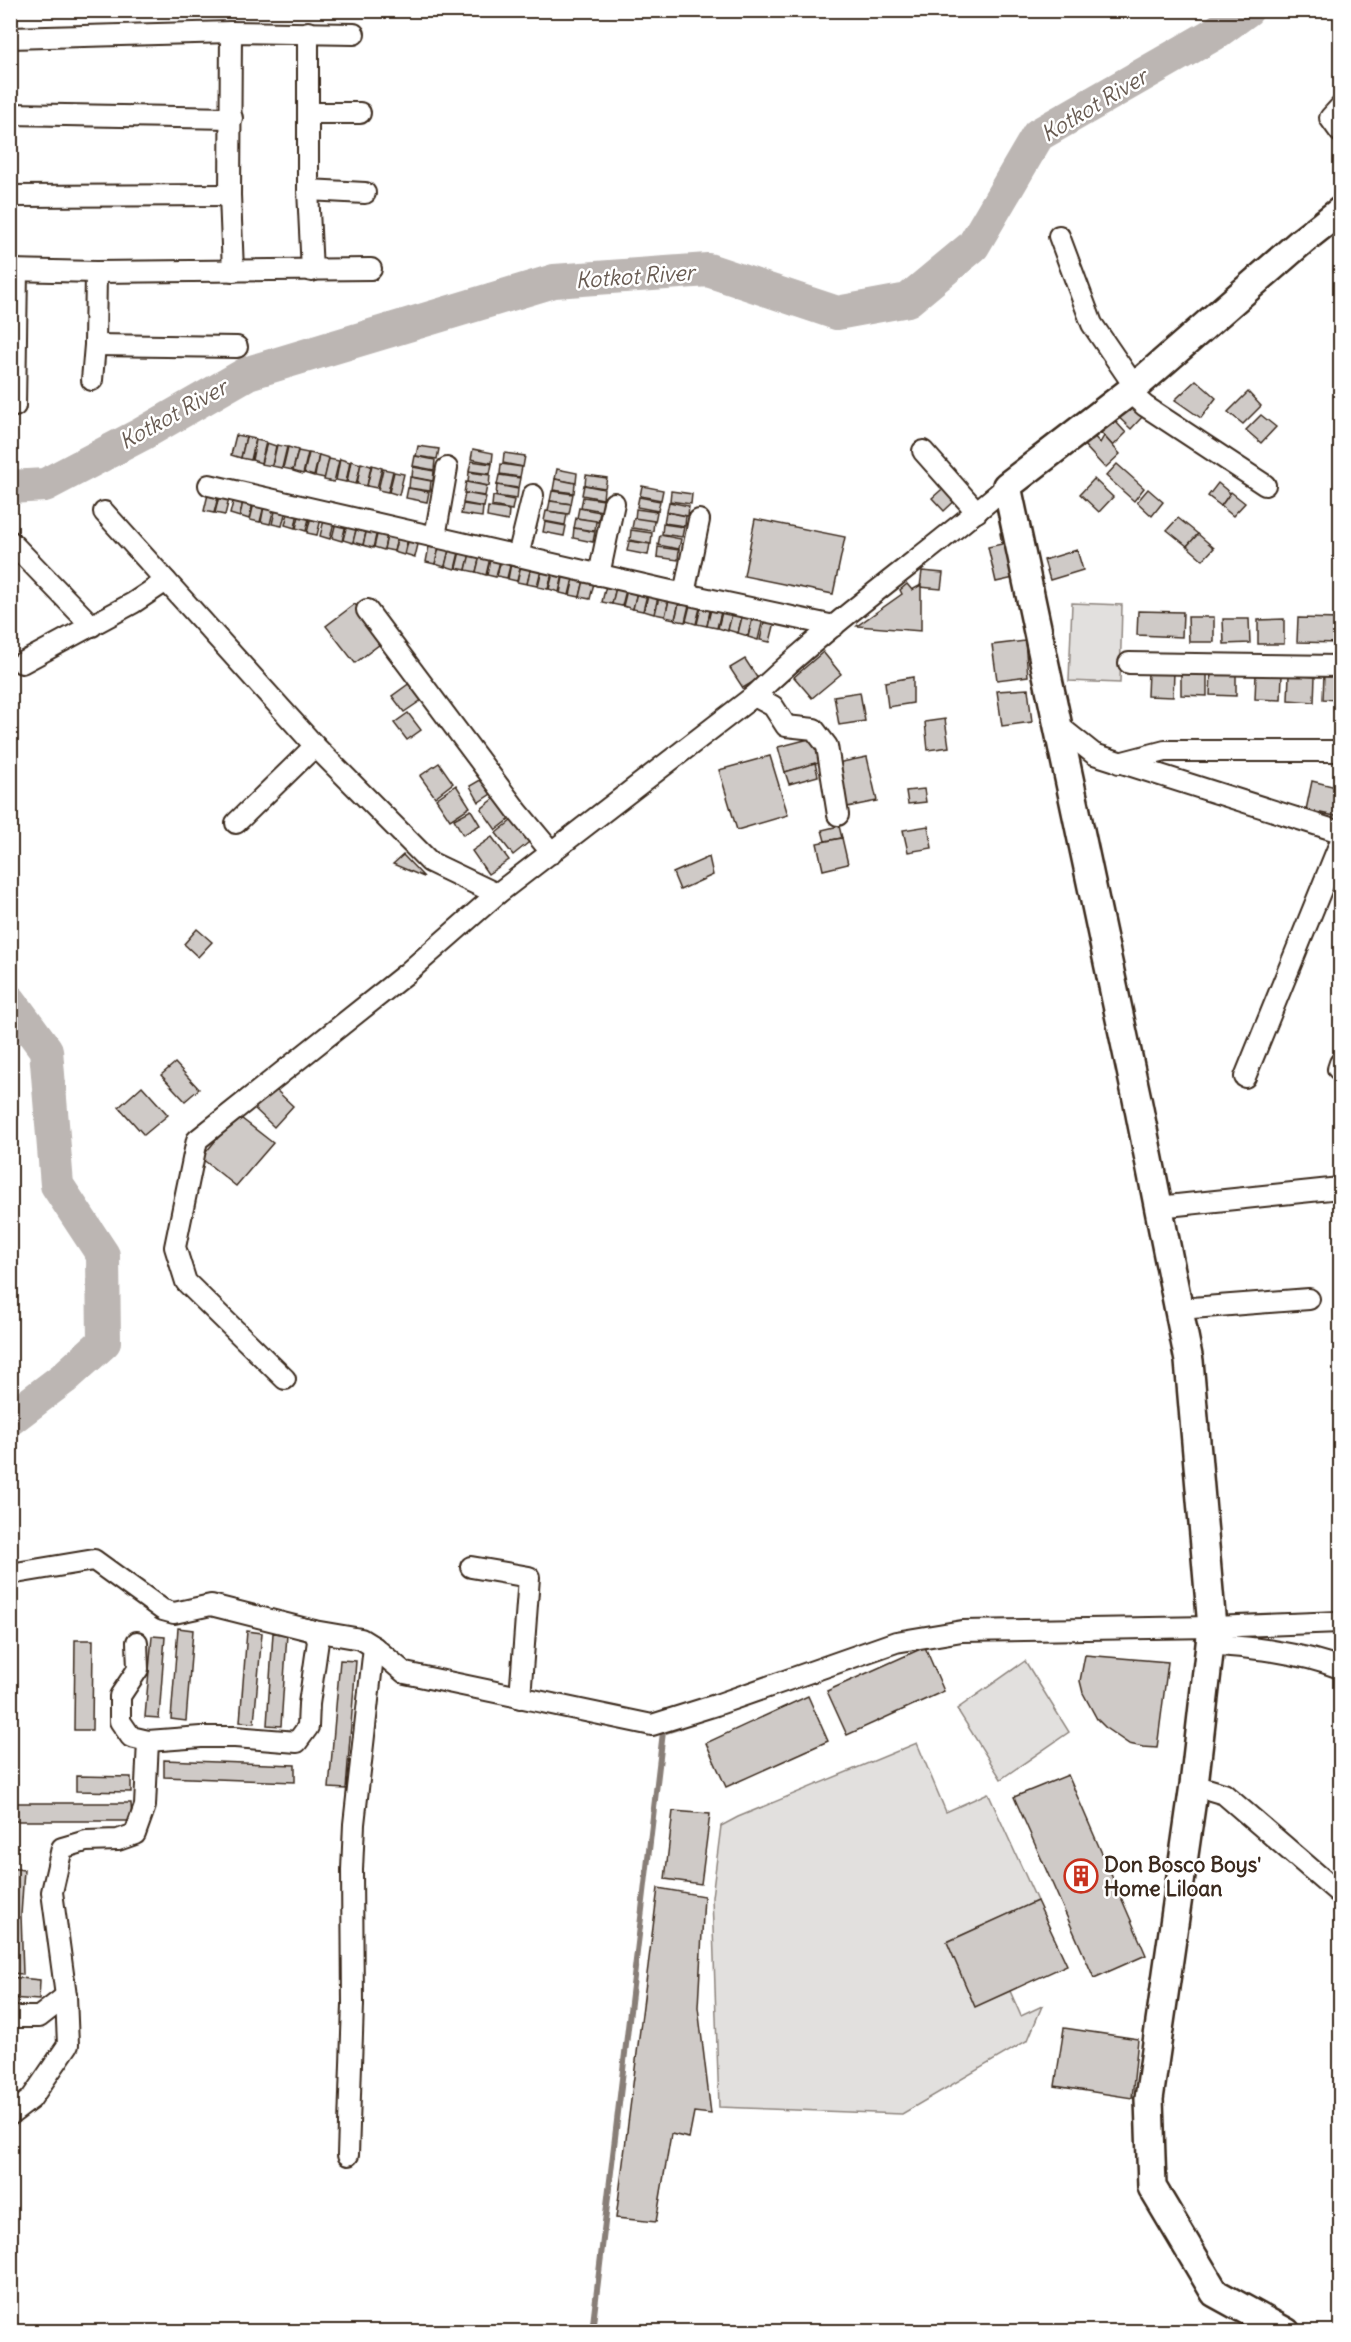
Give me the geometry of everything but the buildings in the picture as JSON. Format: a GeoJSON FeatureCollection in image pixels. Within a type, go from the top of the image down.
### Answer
{"type":"FeatureCollection","features":[{"type":"Feature","properties":{"kind":"street"},"geometry":{"type":"LineString","coordinates":[[308,32],[308,190],[312,271]]}},
{"type":"Feature","properties":{"kind":"street"},"geometry":{"type":"LineString","coordinates":[[10,38],[308,32],[354,34]]}},
{"type":"Feature","properties":{"kind":"street"},"geometry":{"type":"LineString","coordinates":[[231,33],[230,195],[233,271]]}},
{"type":"Feature","properties":{"kind":"street"},"geometry":{"type":"LineString","coordinates":[[1341,107],[1330,118],[1341,132]]}},
{"type":"Feature","properties":{"kind":"street"},"geometry":{"type":"LineString","coordinates":[[308,113],[360,113]]}},
{"type":"Feature","properties":{"kind":"street"},"geometry":{"type":"LineString","coordinates":[[10,114],[232,118]]}},
{"type":"Feature","properties":{"kind":"street"},"geometry":{"type":"LineString","coordinates":[[308,190],[365,193]]}},
{"type":"Feature","properties":{"kind":"street"},"geometry":{"type":"LineString","coordinates":[[10,196],[230,195]]}},
{"type":"Feature","properties":{"kind":"street"},"geometry":{"type":"LineString","coordinates":[[285,1379],[186,1282],[175,1247],[197,1140],[407,973],[497,894],[754,696],[834,626],[1007,486],[1132,389],[1302,241],[1341,211]]}},
{"type":"Feature","properties":{"kind":"street"},"geometry":{"type":"LineString","coordinates":[[1059,236],[1092,324],[1145,406],[1266,485]]}},
{"type":"Feature","properties":{"kind":"street"},"geometry":{"type":"LineString","coordinates":[[15,406],[14,270],[96,272],[371,269]]}},
{"type":"Feature","properties":{"kind":"street"},"geometry":{"type":"LineString","coordinates":[[92,380],[96,272]]}},
{"type":"Feature","properties":{"kind":"street"},"geometry":{"type":"LineString","coordinates":[[95,345],[237,347]]}},
{"type":"Feature","properties":{"kind":"street"},"geometry":{"type":"LineString","coordinates":[[923,451],[977,512]]}},
{"type":"Feature","properties":{"kind":"street"},"geometry":{"type":"LineString","coordinates":[[435,537],[447,468]]}},
{"type":"Feature","properties":{"kind":"street"},"geometry":{"type":"LineString","coordinates":[[209,485],[834,626]]}},
{"type":"Feature","properties":{"kind":"street"},"geometry":{"type":"LineString","coordinates":[[1007,486],[1059,726],[1189,1361],[1211,1635],[1194,1785],[1149,2100],[1152,2187],[1215,2293],[1286,2331]]}},
{"type":"Feature","properties":{"kind":"street"},"geometry":{"type":"LineString","coordinates":[[518,556],[533,495]]}},
{"type":"Feature","properties":{"kind":"street"},"geometry":{"type":"LineString","coordinates":[[599,574],[614,503]]}},
{"type":"Feature","properties":{"kind":"street"},"geometry":{"type":"LineString","coordinates":[[104,512],[315,746],[430,862],[497,894]]}},
{"type":"Feature","properties":{"kind":"street"},"geometry":{"type":"LineString","coordinates":[[684,594],[699,520]]}},
{"type":"Feature","properties":{"kind":"street"},"geometry":{"type":"LineString","coordinates":[[10,541],[92,626]]}},
{"type":"Feature","properties":{"kind":"street"},"geometry":{"type":"LineString","coordinates":[[22,663],[133,603],[166,580]]}},
{"type":"Feature","properties":{"kind":"street"},"geometry":{"type":"LineString","coordinates":[[366,610],[518,812],[552,853]]}},
{"type":"Feature","properties":{"kind":"street"},"geometry":{"type":"LineString","coordinates":[[1129,663],[1341,666]]}},
{"type":"Feature","properties":{"kind":"street"},"geometry":{"type":"LineString","coordinates":[[754,696],[773,706],[786,726],[814,729],[827,746],[838,816]]}},
{"type":"Feature","properties":{"kind":"street"},"geometry":{"type":"LineString","coordinates":[[1059,726],[1094,754],[1341,832]]}},
{"type":"Feature","properties":{"kind":"street"},"geometry":{"type":"LineString","coordinates":[[236,824],[315,746]]}},
{"type":"Feature","properties":{"kind":"street"},"geometry":{"type":"LineString","coordinates":[[1119,763],[1165,751],[1341,751]]}},
{"type":"Feature","properties":{"kind":"street"},"geometry":{"type":"LineString","coordinates":[[1245,1077],[1341,843]]}},
{"type":"Feature","properties":{"kind":"street"},"geometry":{"type":"LineString","coordinates":[[1158,1207],[1341,1188]]}},
{"type":"Feature","properties":{"kind":"street"},"geometry":{"type":"LineString","coordinates":[[1179,1309],[1309,1299]]}},
{"type":"Feature","properties":{"kind":"street"},"geometry":{"type":"LineString","coordinates":[[10,1574],[94,1560],[163,1610],[174,1613],[211,1605],[314,1631],[361,1639],[405,1673],[652,1725],[896,1642],[962,1631],[1211,1635],[1341,1622]]}},
{"type":"Feature","properties":{"kind":"street"},"geometry":{"type":"LineString","coordinates":[[471,1567],[529,1577],[520,1698]]}},
{"type":"Feature","properties":{"kind":"street"},"geometry":{"type":"LineString","coordinates":[[137,1642],[138,1669],[120,1696],[120,1721],[131,1737],[148,1741],[235,1737],[297,1742],[308,1727],[318,1641],[314,1631]]}},
{"type":"Feature","properties":{"kind":"street"},"geometry":{"type":"LineString","coordinates":[[1211,1635],[1315,1659],[1341,1668]]}},
{"type":"Feature","properties":{"kind":"street"},"geometry":{"type":"LineString","coordinates":[[348,2155],[353,2004],[353,1847],[374,1647]]}},
{"type":"Feature","properties":{"kind":"street"},"geometry":{"type":"LineString","coordinates":[[10,2115],[31,2099],[68,2045],[66,1996],[52,1892],[62,1848],[86,1841],[118,1840],[135,1834],[145,1806],[148,1741]]}},
{"type":"Feature","properties":{"kind":"street"},"geometry":{"type":"LineString","coordinates":[[1194,1785],[1224,1794],[1341,1894]]}},
{"type":"Feature","properties":{"kind":"street"},"geometry":{"type":"LineString","coordinates":[[10,2017],[39,2017],[66,1996]]}},
{"type":"Feature","properties":{"kind":"shaded area"},"geometry":{"type":"Polygon","coordinates":[[[1072,603],[1122,605],[1120,683],[1069,681],[1072,603]]]}},
{"type":"Feature","properties":{"kind":"shaded area"},"geometry":{"type":"Polygon","coordinates":[[[1025,1661],[1069,1732],[1001,1779],[957,1709],[1025,1661]]]}},
{"type":"Feature","properties":{"kind":"shaded area"},"geometry":{"type":"Polygon","coordinates":[[[917,1743],[946,1812],[988,1793],[1037,1901],[947,1942],[975,2006],[1010,1991],[1021,2016],[1042,2006],[1028,2040],[902,2114],[719,2107],[712,1897],[721,1826],[917,1743]]]}},
{"type":"Feature","properties":{"kind":"waterway","name":"Kotkot River"},"geometry":{"type":"LineString","coordinates":[[10,487],[45,485],[142,434],[248,373],[554,281],[708,270],[837,313],[908,300],[973,246],[1038,135],[1214,34],[1247,10]]}},
{"type":"Feature","properties":{"kind":"waterway","name":"Kotkot River"},"geometry":{"type":"LineString","coordinates":[[10,1001],[46,1050],[57,1185],[103,1255],[104,1342],[64,1378],[10,1419]]}},
{"type":"Feature","properties":{"kind":"waterway"},"geometry":{"type":"LineString","coordinates":[[592,2332],[663,1732],[679,1727]]}},
{"type":"Feature","properties":{"kind":"place","name":"Don Bosco Boys' Home Liloan"},"geometry":{"type":"Point","coordinates":[1081,1876]}}]}
